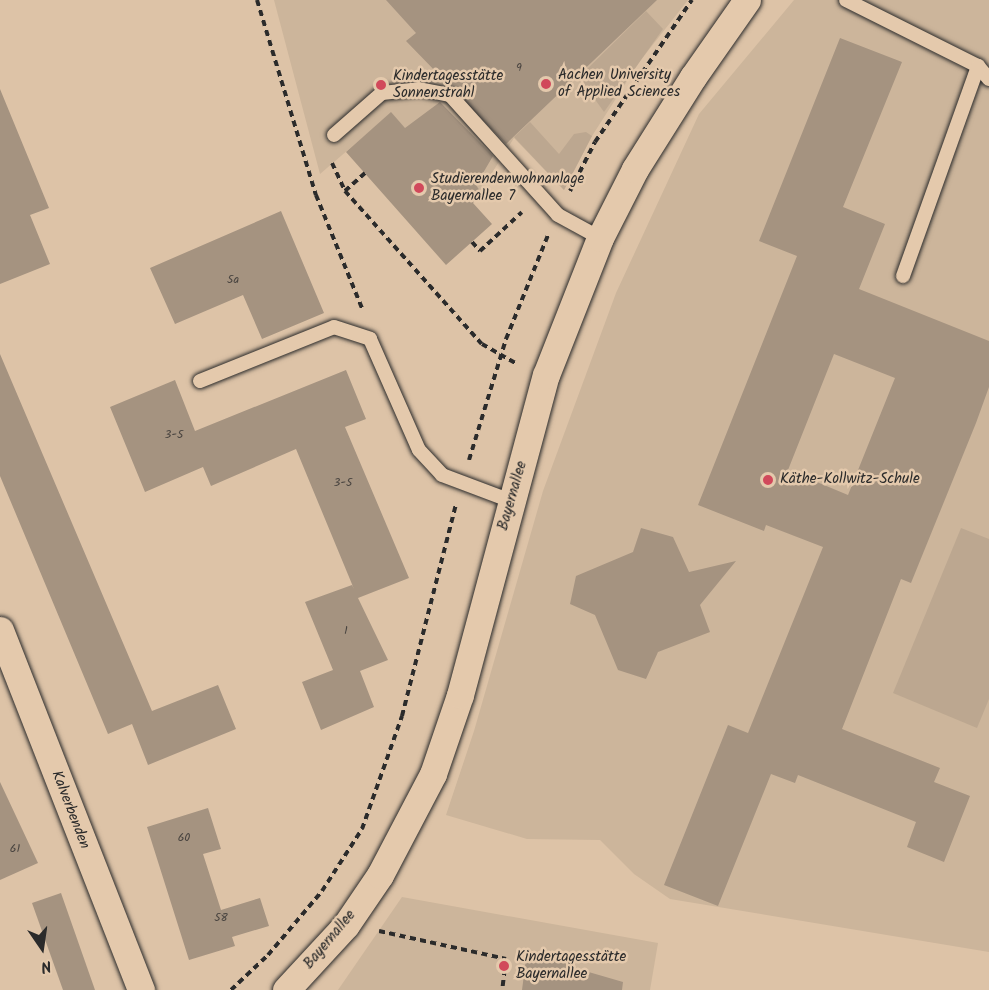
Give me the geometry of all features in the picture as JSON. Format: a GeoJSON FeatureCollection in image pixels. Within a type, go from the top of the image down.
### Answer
{"type":"FeatureCollection","features":[{"type":"Feature","properties":{"kind":"street","name":"Bayernallee"},"geometry":{"type":"LineString","coordinates":[[286,990],[346,925],[386,865],[433,774],[460,695],[546,375],[600,238],[635,169],[693,77],[747,0]]}},
{"type":"Feature","properties":{"kind":"street","name":"Kalverbenden"},"geometry":{"type":"LineString","coordinates":[[0,630],[141,990]]}},
{"type":"Feature","properties":{"kind":"lane"},"geometry":{"type":"LineString","coordinates":[[846,0],[978,66],[989,79]]}},
{"type":"Feature","properties":{"kind":"lane"},"geometry":{"type":"LineString","coordinates":[[903,276],[978,66]]}},
{"type":"Feature","properties":{"kind":"lane"},"geometry":{"type":"LineString","coordinates":[[334,135],[382,93],[419,89],[450,95],[558,215],[600,238]]}},
{"type":"Feature","properties":{"kind":"lane"},"geometry":{"type":"LineString","coordinates":[[200,381],[334,327],[370,339],[419,450],[442,475],[511,501]]}},
{"type":"Feature","properties":{"kind":"path"},"geometry":{"type":"LineString","coordinates":[[257,0],[315,195],[359,296],[370,339]]}},
{"type":"Feature","properties":{"kind":"path"},"geometry":{"type":"LineString","coordinates":[[332,163],[345,191],[482,344],[500,357],[546,375]]}},
{"type":"Feature","properties":{"kind":"path"},"geometry":{"type":"LineString","coordinates":[[345,191],[365,173]]}},
{"type":"Feature","properties":{"kind":"path"},"geometry":{"type":"LineString","coordinates":[[472,242],[480,251],[531,203]]}},
{"type":"Feature","properties":{"kind":"path"},"geometry":{"type":"LineString","coordinates":[[346,925],[506,959],[502,990]]}},
{"type":"Feature","properties":{"kind":"shaded area"},"geometry":{"type":"Polygon","coordinates":[[[274,0],[688,0],[640,61],[592,136],[564,190],[514,138],[473,203],[391,113],[320,174],[274,0]]]}},
{"type":"Feature","properties":{"kind":"shaded area","name":"Käthe-Kollwitz-Schule"},"geometry":{"type":"Polygon","coordinates":[[[794,0],[989,0],[989,952],[670,899],[634,874],[600,840],[527,839],[446,815],[474,731],[543,491],[616,293],[699,114],[794,0]]]}},
{"type":"Feature","properties":{"kind":"shaded area"},"geometry":{"type":"Polygon","coordinates":[[[646,11],[663,29],[604,112],[579,77],[646,11]]]}},
{"type":"Feature","properties":{"kind":"shaded area"},"geometry":{"type":"Polygon","coordinates":[[[530,122],[559,154],[574,134],[586,132],[592,136],[564,190],[514,137],[530,122]]]}},
{"type":"Feature","properties":{"kind":"shaded area"},"geometry":{"type":"Polygon","coordinates":[[[961,528],[989,539],[989,699],[977,728],[893,693],[961,528]]]}},
{"type":"Feature","properties":{"kind":"shaded area","name":"Kindertagesstätte Bayernallee"},"geometry":{"type":"Polygon","coordinates":[[[402,897],[658,943],[650,990],[338,990],[402,897]]]}},
{"type":"Feature","properties":{"kind":"building","name":"Aachen University of Applied Sciences"},"geometry":{"type":"Polygon","coordinates":[[[386,0],[657,0],[506,144],[406,41],[416,33],[386,0]]]}},
{"type":"Feature","properties":{"kind":"building"},"geometry":{"type":"Polygon","coordinates":[[[840,38],[902,62],[843,207],[885,224],[859,289],[989,341],[989,387],[911,583],[901,579],[842,729],[940,768],[934,782],[970,796],[944,862],[907,847],[916,822],[798,775],[795,783],[771,774],[718,906],[664,885],[728,725],[748,733],[823,547],[766,525],[764,531],[698,505],[797,256],[759,241],[840,38]],[[834,354],[788,470],[848,495],[895,378],[834,354]]]}},
{"type":"Feature","properties":{"kind":"building"},"geometry":{"type":"Polygon","coordinates":[[[0,89],[49,208],[30,215],[50,264],[0,284],[0,89]]]}},
{"type":"Feature","properties":{"kind":"building","name":"Studierendenwohnanlage Bayernallee 7"},"geometry":{"type":"Polygon","coordinates":[[[440,102],[493,156],[476,185],[480,191],[473,203],[492,224],[446,265],[346,152],[391,112],[405,128],[440,102]]]}},
{"type":"Feature","properties":{"kind":"building"},"geometry":{"type":"Polygon","coordinates":[[[281,211],[324,313],[262,339],[243,295],[175,324],[150,268],[281,211]]]}},
{"type":"Feature","properties":{"kind":"building"},"geometry":{"type":"Polygon","coordinates":[[[0,354],[152,711],[218,685],[236,729],[148,765],[132,724],[108,734],[0,476],[0,354]]]}},
{"type":"Feature","properties":{"kind":"building"},"geometry":{"type":"Polygon","coordinates":[[[346,370],[366,419],[345,427],[409,578],[358,598],[388,660],[360,671],[374,707],[321,730],[302,682],[333,670],[305,602],[352,585],[354,589],[296,449],[211,486],[203,467],[145,492],[110,407],[175,380],[195,431],[346,370]]]}},
{"type":"Feature","properties":{"kind":"building"},"geometry":{"type":"Polygon","coordinates":[[[641,528],[673,537],[689,572],[736,561],[700,605],[710,632],[658,652],[646,679],[618,670],[595,615],[570,604],[576,576],[633,552],[641,528]]]}},
{"type":"Feature","properties":{"kind":"building"},"geometry":{"type":"Polygon","coordinates":[[[0,782],[38,863],[0,880],[0,782]]]}},
{"type":"Feature","properties":{"kind":"building"},"geometry":{"type":"Polygon","coordinates":[[[208,808],[221,849],[203,854],[221,910],[260,898],[269,926],[232,937],[235,946],[189,960],[147,827],[208,808]]]}},
{"type":"Feature","properties":{"kind":"building"},"geometry":{"type":"Polygon","coordinates":[[[61,893],[95,990],[63,990],[32,903],[61,893]]]}},
{"type":"Feature","properties":{"kind":"building"},"geometry":{"type":"Polygon","coordinates":[[[527,951],[568,956],[568,966],[623,982],[622,990],[522,990],[527,951]]]}},
{"type":"Feature","properties":{"kind":"place","name":"Aachen University of Applied Sciences"},"geometry":{"type":"Point","coordinates":[546,84]}},
{"type":"Feature","properties":{"kind":"place","name":"Kindertagesstätte Sonnenstrahl"},"geometry":{"type":"Point","coordinates":[381,85]}},
{"type":"Feature","properties":{"kind":"place","name":"Studierendenwohnanlage Bayernallee 7"},"geometry":{"type":"Point","coordinates":[419,188]}},
{"type":"Feature","properties":{"kind":"place","name":"Käthe-Kollwitz-Schule"},"geometry":{"type":"Point","coordinates":[768,480]}},
{"type":"Feature","properties":{"kind":"place","name":"Kindertagesstätte Bayernallee"},"geometry":{"type":"Point","coordinates":[504,966]}}]}
